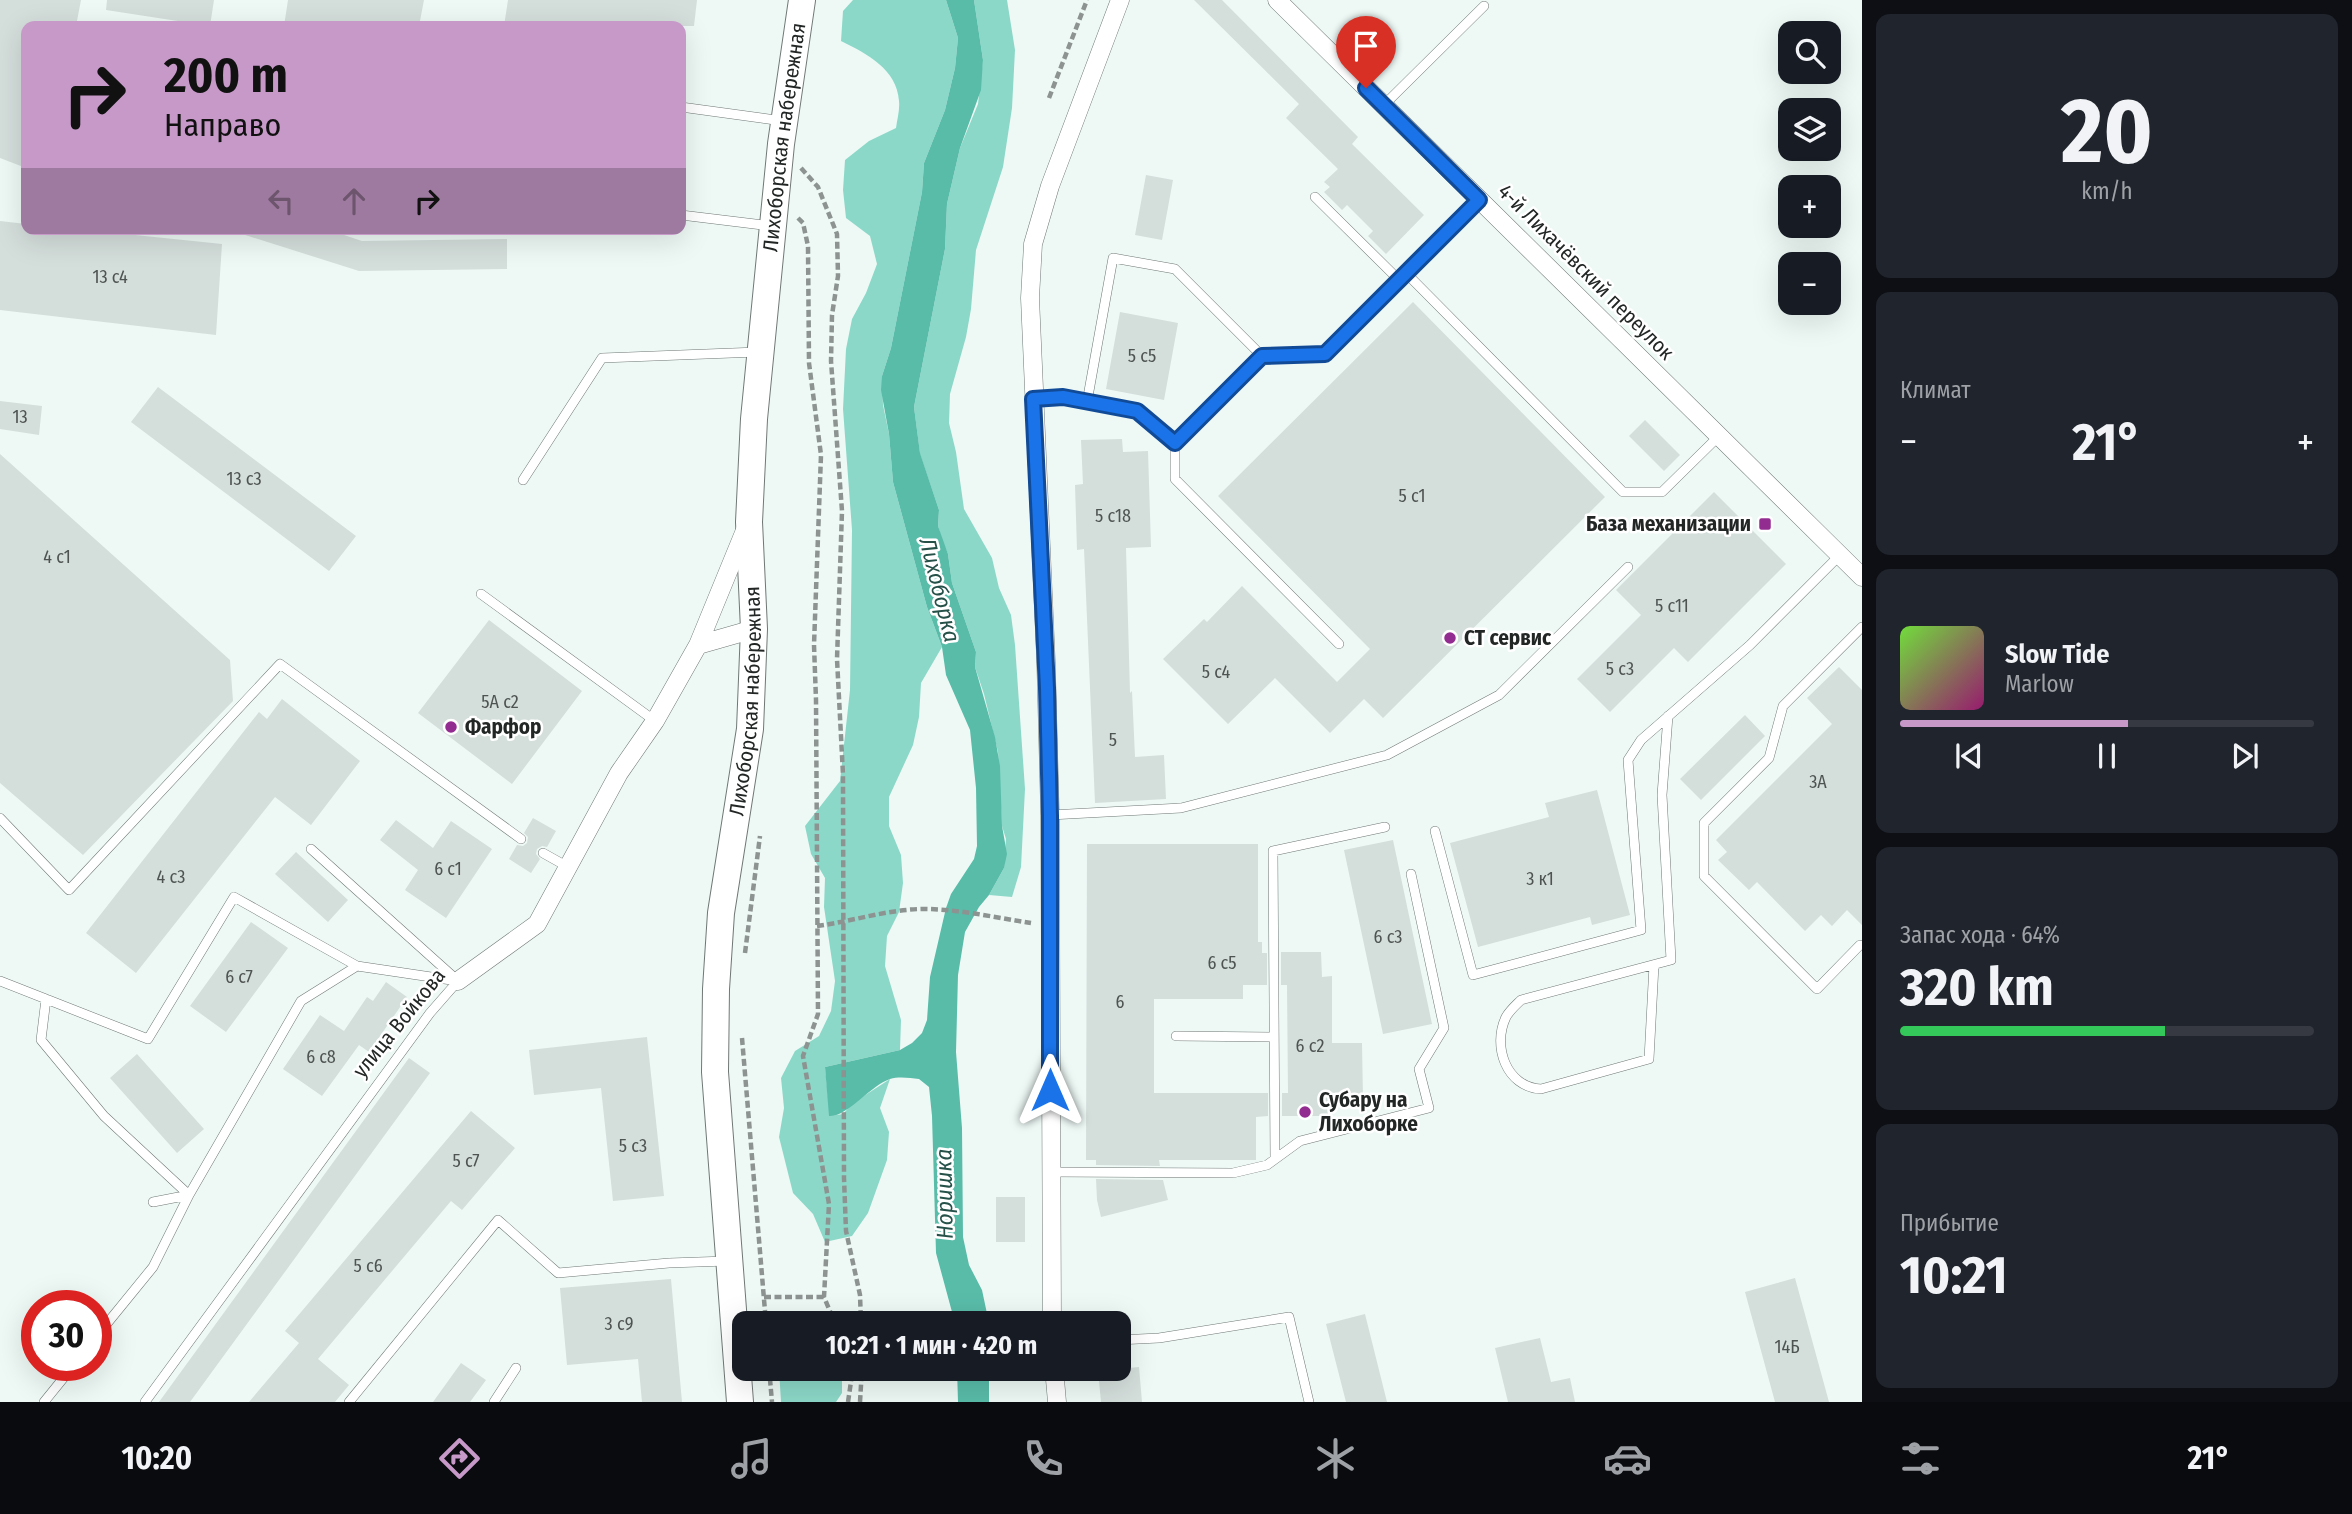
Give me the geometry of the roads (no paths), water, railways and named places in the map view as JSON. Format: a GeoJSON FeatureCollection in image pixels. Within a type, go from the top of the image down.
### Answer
{"type":"FeatureCollection","features":[{"type":"Feature","properties":{"kind":"street","name":"Лихоборская набережная"},"geometry":{"type":"LineString","coordinates":[[740,1402],[715,1072],[716,989],[721,913],[750,729],[754,629],[749,522],[754,419],[760,351],[785,221],[784,121],[802,0]]}},
{"type":"Feature","properties":{"kind":"street"},"geometry":{"type":"LineString","coordinates":[[1052,1311],[1050,816],[1046,648],[1030,298],[1033,244],[1050,186],[1120,0]]}},
{"type":"Feature","properties":{"kind":"street","name":"4-й Лихачёвский переулок"},"geometry":{"type":"LineString","coordinates":[[1277,0],[1862,577]]}},
{"type":"Feature","properties":{"kind":"street","name":"улица Войкова"},"geometry":{"type":"LineString","coordinates":[[458,981],[537,923],[619,773],[654,721],[698,645],[749,522]]}},
{"type":"Feature","properties":{"kind":"street"},"geometry":{"type":"LineString","coordinates":[[698,645],[754,629]]}},
{"type":"Feature","properties":{"kind":"street"},"geometry":{"type":"LineString","coordinates":[[1055,1381],[1057,1402]]}},
{"type":"Feature","properties":{"kind":"lane"},"geometry":{"type":"LineString","coordinates":[[1384,105],[1484,6]]}},
{"type":"Feature","properties":{"kind":"lane"},"geometry":{"type":"LineString","coordinates":[[686,108],[784,121]]}},
{"type":"Feature","properties":{"kind":"lane"},"geometry":{"type":"LineString","coordinates":[[1315,197],[1402,276],[1623,492],[1662,492],[1719,436]]}},
{"type":"Feature","properties":{"kind":"lane"},"geometry":{"type":"LineString","coordinates":[[1339,644],[1175,479],[1175,443],[1262,356],[1325,354],[1479,200]]}},
{"type":"Feature","properties":{"kind":"lane"},"geometry":{"type":"LineString","coordinates":[[686,215],[785,221]]}},
{"type":"Feature","properties":{"kind":"lane"},"geometry":{"type":"LineString","coordinates":[[1087,401],[1114,258],[1175,269],[1262,356]]}},
{"type":"Feature","properties":{"kind":"lane"},"geometry":{"type":"LineString","coordinates":[[523,480],[602,358],[760,351]]}},
{"type":"Feature","properties":{"kind":"lane"},"geometry":{"type":"LineString","coordinates":[[1033,399],[1063,397],[1137,411],[1175,443]]}},
{"type":"Feature","properties":{"kind":"lane"},"geometry":{"type":"LineString","coordinates":[[1435,831],[1473,975],[1641,930],[1628,760],[1641,740],[1750,645],[1840,555]]}},
{"type":"Feature","properties":{"kind":"lane"},"geometry":{"type":"LineString","coordinates":[[1050,816],[1181,808],[1387,755],[1499,695],[1628,567]]}},
{"type":"Feature","properties":{"kind":"lane"},"geometry":{"type":"LineString","coordinates":[[481,594],[654,721]]}},
{"type":"Feature","properties":{"kind":"lane"},"geometry":{"type":"LineString","coordinates":[[1860,946],[1816,989],[1704,876],[1704,822],[1769,758],[1783,706],[1862,627]]}},
{"type":"Feature","properties":{"kind":"lane"},"geometry":{"type":"LineString","coordinates":[[0,818],[69,890],[279,664],[521,839]]}},
{"type":"Feature","properties":{"kind":"lane"},"geometry":{"type":"LineString","coordinates":[[1654,965],[1649,1059],[1541,1090],[1528,1089],[1512,1077],[1502,1058],[1501,1034],[1507,1014],[1521,1000],[1671,960],[1662,794],[1668,716]]}},
{"type":"Feature","properties":{"kind":"lane"},"geometry":{"type":"LineString","coordinates":[[1275,1158],[1273,851],[1385,827]]}},
{"type":"Feature","properties":{"kind":"lane"},"geometry":{"type":"LineString","coordinates":[[311,849],[458,981]]}},
{"type":"Feature","properties":{"kind":"lane"},"geometry":{"type":"LineString","coordinates":[[543,853],[568,867]]}},
{"type":"Feature","properties":{"kind":"lane"},"geometry":{"type":"LineString","coordinates":[[1050,1172],[1233,1173],[1267,1165],[1300,1141],[1429,1108],[1419,1069],[1444,1028],[1411,874]]}},
{"type":"Feature","properties":{"kind":"lane"},"geometry":{"type":"LineString","coordinates":[[0,981],[148,1038],[233,897],[357,966],[458,981]]}},
{"type":"Feature","properties":{"kind":"lane"},"geometry":{"type":"LineString","coordinates":[[112,1317],[153,1267],[189,1195],[301,1002],[357,966]]}},
{"type":"Feature","properties":{"kind":"lane","name":"улица Войкова"},"geometry":{"type":"LineString","coordinates":[[145,1402],[430,1013],[458,981]]}},
{"type":"Feature","properties":{"kind":"lane"},"geometry":{"type":"LineString","coordinates":[[46,999],[41,1040],[104,1116],[189,1195]]}},
{"type":"Feature","properties":{"kind":"lane"},"geometry":{"type":"LineString","coordinates":[[1177,1036],[1274,1037]]}},
{"type":"Feature","properties":{"kind":"lane"},"geometry":{"type":"LineString","coordinates":[[153,1202],[189,1195]]}},
{"type":"Feature","properties":{"kind":"lane"},"geometry":{"type":"LineString","coordinates":[[349,1402],[498,1220],[558,1273],[670,1263],[729,1261]]}},
{"type":"Feature","properties":{"kind":"lane"},"geometry":{"type":"LineString","coordinates":[[1131,1339],[1159,1338],[1289,1317],[1310,1402]]}},
{"type":"Feature","properties":{"kind":"lane"},"geometry":{"type":"LineString","coordinates":[[494,1402],[516,1368]]}},
{"type":"Feature","properties":{"kind":"lane"},"geometry":{"type":"LineString","coordinates":[[44,1402],[61,1381]]}},
{"type":"Feature","properties":{"kind":"water"},"geometry":{"type":"Polygon","coordinates":[[[946,0],[974,0],[983,60],[981,90],[960,148],[947,204],[945,249],[914,407],[920,453],[939,510],[938,526],[948,554],[952,583],[976,652],[975,667],[995,737],[1000,766],[1002,826],[1007,854],[1004,868],[965,932],[958,975],[956,1052],[962,1128],[963,1237],[969,1265],[982,1290],[986,1311],[952,1311],[936,1253],[929,1087],[919,1079],[890,1079],[843,1112],[829,1116],[825,1067],[900,1050],[922,1033],[927,1020],[930,977],[946,908],[951,894],[974,859],[977,846],[976,788],[970,730],[946,675],[942,647],[927,607],[893,482],[889,434],[881,390],[922,192],[924,163],[945,110],[955,68],[958,38],[946,0]]]}},
{"type":"Feature","properties":{"kind":"water"},"geometry":{"type":"Polygon","coordinates":[[[957,1381],[989,1381],[989,1402],[958,1402],[957,1381]]]}},
{"type":"Feature","properties":{"kind":"place","name":"База механизации"},"geometry":{"type":"Point","coordinates":[1765,524]}},
{"type":"Feature","properties":{"kind":"place","name":"СТ сервис"},"geometry":{"type":"Point","coordinates":[1450,638]}},
{"type":"Feature","properties":{"kind":"place","name":"Фарфор"},"geometry":{"type":"Point","coordinates":[451,727]}},
{"type":"Feature","properties":{"kind":"place","name":"Субару на Лихоборке"},"geometry":{"type":"Point","coordinates":[1305,1112]}},
{"type":"Feature","properties":{"kind":"water label","name":"Лихоборка"},"geometry":{"type":"Point","coordinates":[940,590]}},
{"type":"Feature","properties":{"kind":"water label","name":"Норишка"},"geometry":{"type":"Point","coordinates":[944,1194]}}]}
